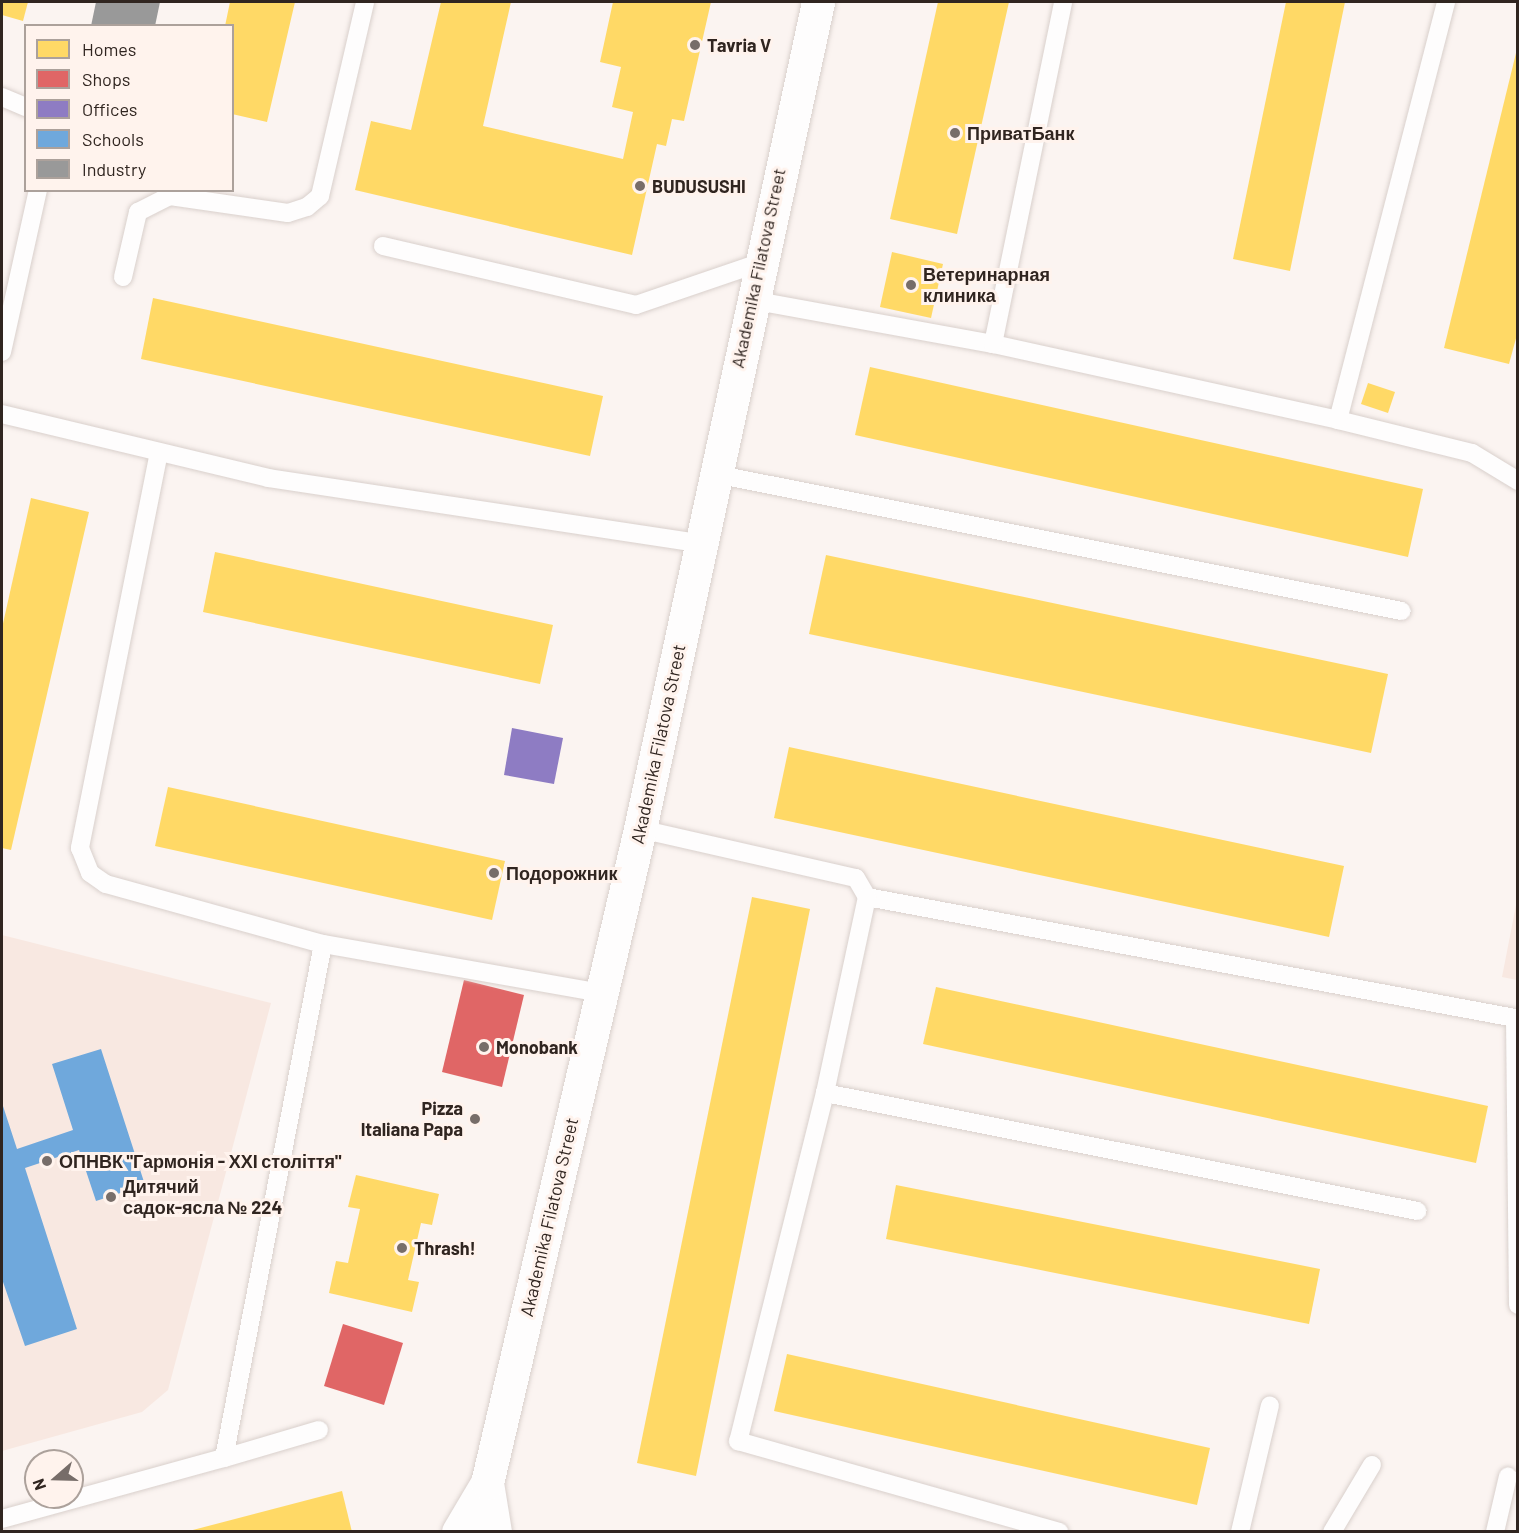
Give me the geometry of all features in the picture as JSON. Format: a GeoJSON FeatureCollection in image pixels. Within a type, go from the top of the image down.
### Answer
{"type":"FeatureCollection","features":[{"type":"Feature","properties":{"kind":"main road","name":"Akademika Filatova Street"},"geometry":{"type":"LineString","coordinates":[[458,1532],[487,1483],[640,829],[702,544],[751,300],[818,2]]}},
{"type":"Feature","properties":{"kind":"main road","name":"Akademika Filatova Street"},"geometry":{"type":"LineString","coordinates":[[487,1483],[495,1532]]}},
{"type":"Feature","properties":{"kind":"lane"},"geometry":{"type":"LineString","coordinates":[[123,277],[138,212],[170,196],[288,213],[307,207],[320,196],[365,2]]}},
{"type":"Feature","properties":{"kind":"lane"},"geometry":{"type":"LineString","coordinates":[[993,344],[1063,2]]}},
{"type":"Feature","properties":{"kind":"lane"},"geometry":{"type":"LineString","coordinates":[[1338,420],[1446,2]]}},
{"type":"Feature","properties":{"kind":"lane"},"geometry":{"type":"LineString","coordinates":[[2,97],[24,106]]}},
{"type":"Feature","properties":{"kind":"lane"},"geometry":{"type":"LineString","coordinates":[[2,350],[38,192]]}},
{"type":"Feature","properties":{"kind":"lane"},"geometry":{"type":"LineString","coordinates":[[383,246],[636,305],[759,263]]}},
{"type":"Feature","properties":{"kind":"lane"},"geometry":{"type":"LineString","coordinates":[[751,300],[993,344],[1338,420],[1472,453],[1518,481]]}},
{"type":"Feature","properties":{"kind":"lane"},"geometry":{"type":"LineString","coordinates":[[2,414],[268,478],[702,544]]}},
{"type":"Feature","properties":{"kind":"lane"},"geometry":{"type":"LineString","coordinates":[[159,452],[80,848],[90,873],[106,884],[322,944],[602,993]]}},
{"type":"Feature","properties":{"kind":"lane"},"geometry":{"type":"LineString","coordinates":[[715,474],[1401,611]]}},
{"type":"Feature","properties":{"kind":"lane"},"geometry":{"type":"LineString","coordinates":[[640,829],[856,878],[867,897],[825,1093],[738,1441],[1059,1532]]}},
{"type":"Feature","properties":{"kind":"lane"},"geometry":{"type":"LineString","coordinates":[[867,897],[1515,1018],[1518,1305]]}},
{"type":"Feature","properties":{"kind":"lane"},"geometry":{"type":"LineString","coordinates":[[224,1458],[322,944]]}},
{"type":"Feature","properties":{"kind":"lane"},"geometry":{"type":"LineString","coordinates":[[825,1093],[1417,1211]]}},
{"type":"Feature","properties":{"kind":"lane"},"geometry":{"type":"LineString","coordinates":[[1240,1532],[1270,1405]]}},
{"type":"Feature","properties":{"kind":"lane"},"geometry":{"type":"LineString","coordinates":[[2,1519],[319,1430]]}},
{"type":"Feature","properties":{"kind":"lane"},"geometry":{"type":"LineString","coordinates":[[1332,1532],[1372,1465]]}},
{"type":"Feature","properties":{"kind":"lane"},"geometry":{"type":"LineString","coordinates":[[1495,1532],[1508,1476]]}},
{"type":"Feature","properties":{"kind":"shaded area"},"geometry":{"type":"Polygon","coordinates":[[[1517,900],[1518,980],[1502,977],[1517,900]]]}},
{"type":"Feature","properties":{"kind":"shaded area","name":"Дитячий садок-ясла № 224"},"geometry":{"type":"Polygon","coordinates":[[[2,935],[271,1003],[168,1390],[142,1412],[2,1451],[2,935]]]}},
{"type":"Feature","properties":{"kind":"building: Homes"},"geometry":{"type":"Polygon","coordinates":[[[2,2],[28,2],[23,21],[2,15],[2,2]]]}},
{"type":"Feature","properties":{"kind":"building: Homes"},"geometry":{"type":"Polygon","coordinates":[[[230,2],[295,2],[267,122],[234,114],[234,24],[225,24],[230,2]]]}},
{"type":"Feature","properties":{"kind":"building: Homes"},"geometry":{"type":"Polygon","coordinates":[[[441,2],[511,2],[483,126],[623,159],[633,112],[612,107],[621,67],[600,62],[613,2],[711,2],[684,121],[672,119],[666,146],[657,144],[632,255],[355,190],[371,121],[411,130],[441,2]]]}},
{"type":"Feature","properties":{"kind":"building: Homes"},"geometry":{"type":"Polygon","coordinates":[[[938,2],[1009,2],[957,234],[890,219],[938,2]]]}},
{"type":"Feature","properties":{"kind":"building: Homes"},"geometry":{"type":"Polygon","coordinates":[[[1286,2],[1345,2],[1290,271],[1233,259],[1286,2]]]}},
{"type":"Feature","properties":{"kind":"building: Homes"},"geometry":{"type":"Polygon","coordinates":[[[1517,49],[1518,331],[1509,364],[1444,348],[1517,49]]]}},
{"type":"Feature","properties":{"kind":"building: Homes","name":"Ветеринарная клиника"},"geometry":{"type":"Polygon","coordinates":[[[892,252],[943,264],[931,318],[880,307],[892,252]]]}},
{"type":"Feature","properties":{"kind":"building: Homes"},"geometry":{"type":"Polygon","coordinates":[[[153,298],[603,396],[590,456],[141,359],[153,298]]]}},
{"type":"Feature","properties":{"kind":"building: Homes"},"geometry":{"type":"Polygon","coordinates":[[[870,367],[1423,489],[1408,557],[855,435],[870,367]]]}},
{"type":"Feature","properties":{"kind":"building: Homes"},"geometry":{"type":"Polygon","coordinates":[[[1368,383],[1395,392],[1388,413],[1361,404],[1368,383]]]}},
{"type":"Feature","properties":{"kind":"building: Homes"},"geometry":{"type":"Polygon","coordinates":[[[31,498],[89,512],[11,850],[2,848],[2,628],[31,498]]]}},
{"type":"Feature","properties":{"kind":"building: Homes"},"geometry":{"type":"Polygon","coordinates":[[[215,552],[553,625],[540,684],[203,612],[215,552]]]}},
{"type":"Feature","properties":{"kind":"building: Homes"},"geometry":{"type":"Polygon","coordinates":[[[826,555],[1388,674],[1371,753],[809,634],[826,555]]]}},
{"type":"Feature","properties":{"kind":"building: Homes"},"geometry":{"type":"Polygon","coordinates":[[[789,747],[1344,866],[1329,937],[774,818],[789,747]]]}},
{"type":"Feature","properties":{"kind":"building: Homes"},"geometry":{"type":"Polygon","coordinates":[[[168,787],[505,861],[492,920],[155,846],[168,787]]]}},
{"type":"Feature","properties":{"kind":"building: Homes"},"geometry":{"type":"Polygon","coordinates":[[[752,897],[810,909],[696,1476],[637,1463],[752,897]]]}},
{"type":"Feature","properties":{"kind":"building: Homes"},"geometry":{"type":"Polygon","coordinates":[[[936,987],[1488,1106],[1476,1163],[923,1044],[936,987]]]}},
{"type":"Feature","properties":{"kind":"building: Homes"},"geometry":{"type":"Polygon","coordinates":[[[356,1175],[439,1194],[432,1225],[421,1223],[408,1280],[419,1282],[412,1312],[329,1293],[336,1261],[348,1263],[360,1209],[348,1207],[356,1175]]]}},
{"type":"Feature","properties":{"kind":"building: Homes"},"geometry":{"type":"Polygon","coordinates":[[[896,1185],[1320,1269],[1309,1324],[886,1239],[896,1185]]]}},
{"type":"Feature","properties":{"kind":"building: Homes"},"geometry":{"type":"Polygon","coordinates":[[[787,1354],[1210,1448],[1197,1505],[774,1411],[787,1354]]]}},
{"type":"Feature","properties":{"kind":"building: Homes"},"geometry":{"type":"Polygon","coordinates":[[[342,1491],[352,1532],[189,1532],[189,1531],[342,1491]]]}},
{"type":"Feature","properties":{"kind":"building: Shops"},"geometry":{"type":"Polygon","coordinates":[[[464,980],[524,995],[502,1087],[442,1072],[464,980]]]}},
{"type":"Feature","properties":{"kind":"building: Shops"},"geometry":{"type":"Polygon","coordinates":[[[343,1324],[403,1343],[384,1405],[324,1386],[343,1324]]]}},
{"type":"Feature","properties":{"kind":"building: Offices"},"geometry":{"type":"Polygon","coordinates":[[[512,728],[563,738],[554,784],[504,775],[512,728]]]}},
{"type":"Feature","properties":{"kind":"building: Schools"},"geometry":{"type":"Polygon","coordinates":[[[101,1049],[145,1185],[96,1201],[79,1150],[25,1168],[77,1329],[25,1346],[2,1279],[2,1103],[17,1149],[73,1130],[52,1064],[101,1049]]]}},
{"type":"Feature","properties":{"kind":"building: Industry"},"geometry":{"type":"Polygon","coordinates":[[[96,2],[160,2],[155,24],[91,24],[96,2]]]}},
{"type":"Feature","properties":{"kind":"place","name":"Tavria V"},"geometry":{"type":"Point","coordinates":[695,45]}},
{"type":"Feature","properties":{"kind":"place","name":"ПриватБанк"},"geometry":{"type":"Point","coordinates":[955,133]}},
{"type":"Feature","properties":{"kind":"place","name":"BUDUSUSHI"},"geometry":{"type":"Point","coordinates":[640,186]}},
{"type":"Feature","properties":{"kind":"place","name":"Ветеринарная клиника"},"geometry":{"type":"Point","coordinates":[911,285]}},
{"type":"Feature","properties":{"kind":"place","name":"Подорожник"},"geometry":{"type":"Point","coordinates":[494,873]}},
{"type":"Feature","properties":{"kind":"place","name":"Monobank"},"geometry":{"type":"Point","coordinates":[484,1047]}},
{"type":"Feature","properties":{"kind":"place","name":"Pizza Italiana Papa"},"geometry":{"type":"Point","coordinates":[475,1119]}},
{"type":"Feature","properties":{"kind":"place","name":"ОПНВК \"Гармонія - ХХІ століття\""},"geometry":{"type":"Point","coordinates":[47,1161]}},
{"type":"Feature","properties":{"kind":"place","name":"Дитячий садок-ясла № 224"},"geometry":{"type":"Point","coordinates":[111,1197]}},
{"type":"Feature","properties":{"kind":"place","name":"Thrash!"},"geometry":{"type":"Point","coordinates":[402,1248]}}]}
